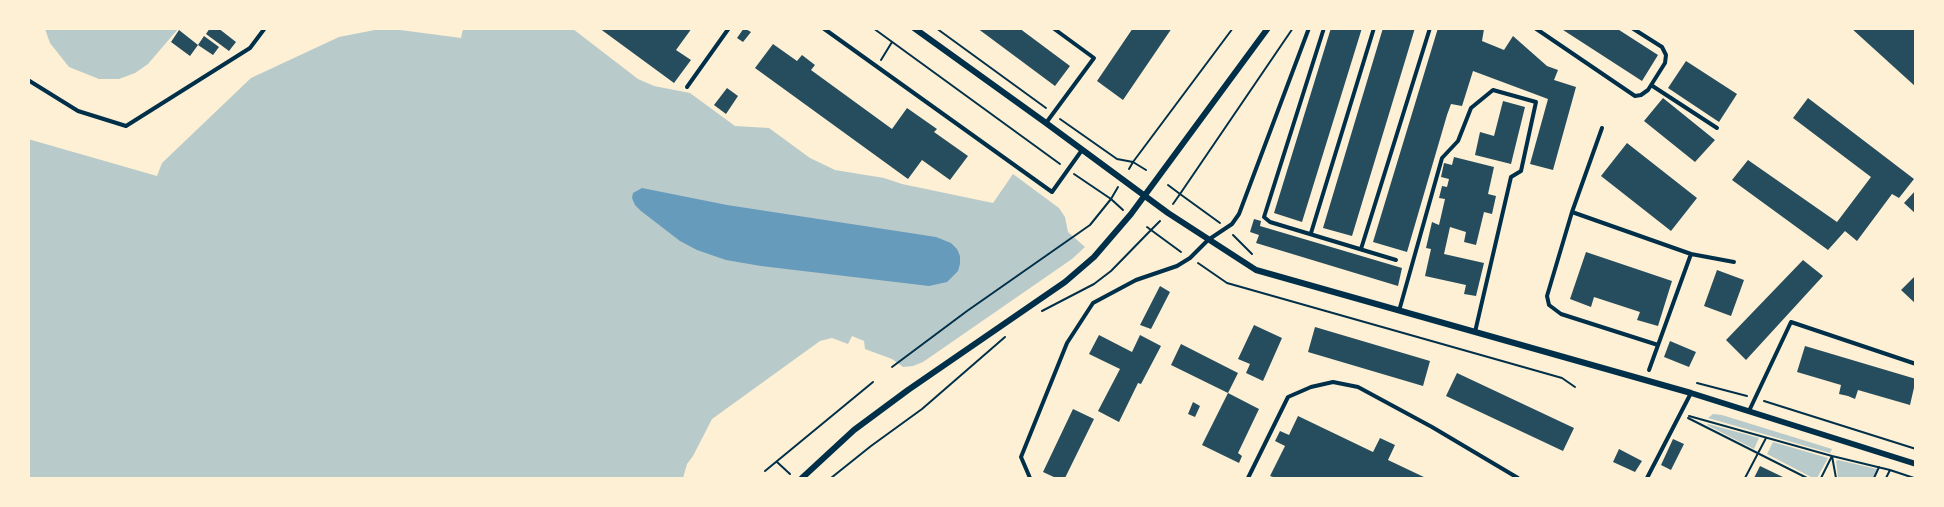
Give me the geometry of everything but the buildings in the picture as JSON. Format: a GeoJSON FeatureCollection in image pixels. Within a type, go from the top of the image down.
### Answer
{"type":"FeatureCollection","features":[{"type":"Feature","properties":{"kind":"street"},"geometry":{"type":"LineString","coordinates":[[914,28],[1144,196],[1256,270],[1691,393],[1916,464]]}},
{"type":"Feature","properties":{"kind":"street"},"geometry":{"type":"LineString","coordinates":[[802,478],[863,423],[1030,304],[1065,282],[1113,237],[1268,28]]}},
{"type":"Feature","properties":{"kind":"lane"},"geometry":{"type":"LineString","coordinates":[[28,80],[78,111],[126,126],[250,48],[265,28]]}},
{"type":"Feature","properties":{"kind":"lane"},"geometry":{"type":"LineString","coordinates":[[687,87],[729,28]]}},
{"type":"Feature","properties":{"kind":"lane"},"geometry":{"type":"LineString","coordinates":[[823,28],[1052,192],[1082,149]]}},
{"type":"Feature","properties":{"kind":"lane"},"geometry":{"type":"LineString","coordinates":[[1046,123],[1094,58],[1053,28]]}},
{"type":"Feature","properties":{"kind":"lane"},"geometry":{"type":"LineString","coordinates":[[1030,478],[1021,457],[1067,343],[1092,303],[1136,280],[1177,266],[1226,228],[1239,214],[1310,28]]}},
{"type":"Feature","properties":{"kind":"lane"},"geometry":{"type":"LineString","coordinates":[[1324,28],[1264,217],[1270,222],[1396,260]]}},
{"type":"Feature","properties":{"kind":"lane"},"geometry":{"type":"LineString","coordinates":[[1311,233],[1374,28]]}},
{"type":"Feature","properties":{"kind":"lane"},"geometry":{"type":"LineString","coordinates":[[1361,249],[1430,28]]}},
{"type":"Feature","properties":{"kind":"lane"},"geometry":{"type":"LineString","coordinates":[[1535,28],[1635,96],[1641,95],[1651,85],[1665,63],[1665,50],[1632,28]]}},
{"type":"Feature","properties":{"kind":"lane"},"geometry":{"type":"LineString","coordinates":[[1651,85],[1717,128]]}},
{"type":"Feature","properties":{"kind":"lane"},"geometry":{"type":"LineString","coordinates":[[1399,310],[1443,158],[1458,141],[1471,108],[1493,90],[1536,102],[1521,171],[1510,177],[1475,333]]}},
{"type":"Feature","properties":{"kind":"lane"},"geometry":{"type":"LineString","coordinates":[[1602,128],[1572,212],[1547,296],[1549,305],[1561,314],[1658,345]]}},
{"type":"Feature","properties":{"kind":"lane"},"geometry":{"type":"LineString","coordinates":[[1572,212],[1690,254],[1734,262]]}},
{"type":"Feature","properties":{"kind":"lane"},"geometry":{"type":"LineString","coordinates":[[1649,370],[1690,254]]}},
{"type":"Feature","properties":{"kind":"lane"},"geometry":{"type":"LineString","coordinates":[[1749,411],[1791,322],[1916,364]]}},
{"type":"Feature","properties":{"kind":"lane"},"geometry":{"type":"LineString","coordinates":[[1248,478],[1288,397],[1311,387],[1333,382],[1358,387],[1518,478]]}},
{"type":"Feature","properties":{"kind":"lane"},"geometry":{"type":"LineString","coordinates":[[1647,478],[1691,393]]}},
{"type":"Feature","properties":{"kind":"path"},"geometry":{"type":"LineString","coordinates":[[873,28],[1111,199],[1128,214]]}},
{"type":"Feature","properties":{"kind":"path"},"geometry":{"type":"LineString","coordinates":[[936,28],[1117,159],[1133,162],[1146,170]]}},
{"type":"Feature","properties":{"kind":"path"},"geometry":{"type":"LineString","coordinates":[[1130,169],[1233,28]]}},
{"type":"Feature","properties":{"kind":"path"},"geometry":{"type":"LineString","coordinates":[[1172,206],[1293,28]]}},
{"type":"Feature","properties":{"kind":"path"},"geometry":{"type":"LineString","coordinates":[[876,67],[892,42]]}},
{"type":"Feature","properties":{"kind":"path"},"geometry":{"type":"LineString","coordinates":[[892,367],[1018,274],[1078,235],[1100,214],[1120,185]]}},
{"type":"Feature","properties":{"kind":"path"},"geometry":{"type":"LineString","coordinates":[[1168,185],[1226,228]]}},
{"type":"Feature","properties":{"kind":"path"},"geometry":{"type":"LineString","coordinates":[[1034,315],[1094,284],[1111,271],[1160,220]]}},
{"type":"Feature","properties":{"kind":"path"},"geometry":{"type":"LineString","coordinates":[[1147,227],[1227,283],[1562,378],[1575,387]]}},
{"type":"Feature","properties":{"kind":"path"},"geometry":{"type":"LineString","coordinates":[[831,478],[922,409],[1007,335]]}},
{"type":"Feature","properties":{"kind":"path"},"geometry":{"type":"LineString","coordinates":[[765,471],[873,382]]}},
{"type":"Feature","properties":{"kind":"path"},"geometry":{"type":"LineString","coordinates":[[1755,398],[1916,449]]}},
{"type":"Feature","properties":{"kind":"path"},"geometry":{"type":"LineString","coordinates":[[1680,414],[1914,478]]}},
{"type":"Feature","properties":{"kind":"path"},"geometry":{"type":"LineString","coordinates":[[1680,414],[1807,478]]}},
{"type":"Feature","properties":{"kind":"path"},"geometry":{"type":"LineString","coordinates":[[1745,478],[1766,438]]}},
{"type":"Feature","properties":{"kind":"path"},"geometry":{"type":"LineString","coordinates":[[1821,478],[1832,456]]}},
{"type":"Feature","properties":{"kind":"path"},"geometry":{"type":"LineString","coordinates":[[1832,456],[1836,478]]}},
{"type":"Feature","properties":{"kind":"path"},"geometry":{"type":"LineString","coordinates":[[777,462],[790,474]]}},
{"type":"Feature","properties":{"kind":"path"},"geometry":{"type":"LineString","coordinates":[[1875,478],[1879,467]]}},
{"type":"Feature","properties":{"kind":"path"},"geometry":{"type":"LineString","coordinates":[[1886,478],[1890,470]]}},
{"type":"Feature","properties":{"kind":"shaded area"},"geometry":{"type":"Polygon","coordinates":[[[45,28],[178,29],[148,64],[135,73],[119,79],[99,79],[69,67],[50,43],[45,28]]]}},
{"type":"Feature","properties":{"kind":"shaded area"},"geometry":{"type":"Polygon","coordinates":[[[385,28],[461,38],[463,29],[573,29],[638,79],[654,86],[690,93],[735,126],[769,128],[810,158],[835,170],[884,178],[902,184],[993,203],[1013,174],[1059,208],[1065,217],[1068,232],[1085,247],[1072,259],[923,362],[913,366],[903,367],[892,359],[865,349],[864,341],[852,336],[848,344],[832,338],[820,341],[712,419],[687,464],[683,478],[29,478],[28,139],[157,176],[162,163],[251,78],[339,37],[385,28]]]}},
{"type":"Feature","properties":{"kind":"shaded area"},"geometry":{"type":"Polygon","coordinates":[[[1713,414],[1832,449],[1830,453],[1708,418],[1713,414]]]}},
{"type":"Feature","properties":{"kind":"shaded area"},"geometry":{"type":"Polygon","coordinates":[[[1708,424],[1759,438],[1754,449],[1708,424]]]}},
{"type":"Feature","properties":{"kind":"shaded area"},"geometry":{"type":"Polygon","coordinates":[[[1773,442],[1828,458],[1817,478],[1813,478],[1767,454],[1773,442]]]}},
{"type":"Feature","properties":{"kind":"shaded area"},"geometry":{"type":"Polygon","coordinates":[[[1836,461],[1877,469],[1873,478],[1838,478],[1836,461]]]}},
{"type":"Feature","properties":{"kind":"water"},"geometry":{"type":"Polygon","coordinates":[[[642,188],[727,205],[936,237],[951,243],[957,249],[960,264],[958,271],[947,282],[929,286],[726,260],[697,250],[680,241],[641,211],[632,198],[633,193],[642,188]]]}}]}
